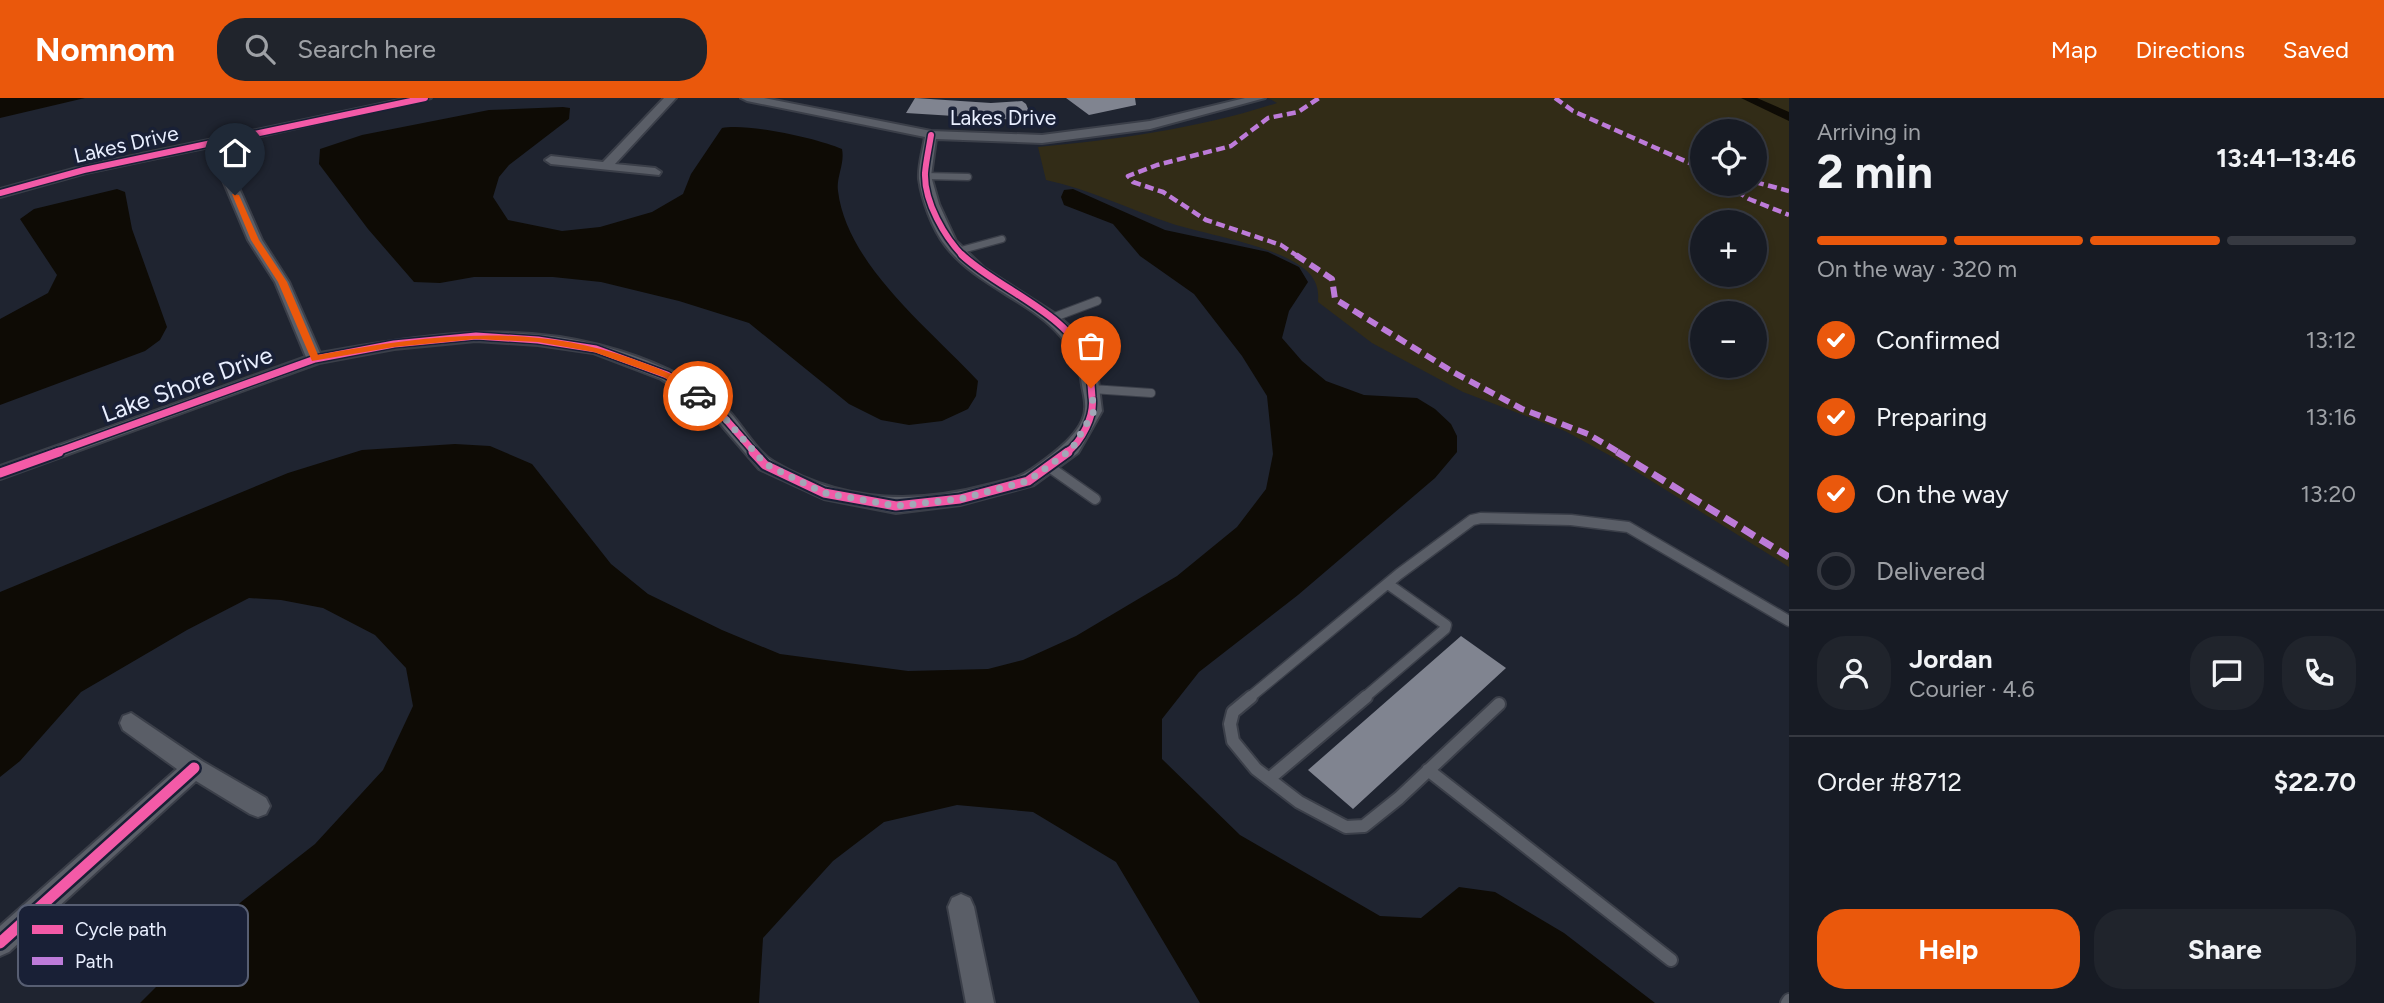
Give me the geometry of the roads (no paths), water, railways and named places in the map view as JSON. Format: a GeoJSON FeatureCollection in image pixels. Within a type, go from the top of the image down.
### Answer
{"type":"FeatureCollection","features":[{"type":"Feature","properties":{"kind":"street","name":"Lakes Drive"},"geometry":{"type":"LineString","coordinates":[[1,191],[84,170],[425,98]]}},
{"type":"Feature","properties":{"kind":"street"},"geometry":{"type":"LineString","coordinates":[[606,167],[670,98]]}},
{"type":"Feature","properties":{"kind":"street","name":"Lakes Drive"},"geometry":{"type":"LineString","coordinates":[[747,98],[931,135],[1042,139],[1150,125],[1259,98]]}},
{"type":"Feature","properties":{"kind":"street"},"geometry":{"type":"LineString","coordinates":[[1189,102],[1204,111]]}},
{"type":"Feature","properties":{"kind":"street","name":"Lake Shore Drive"},"geometry":{"type":"LineString","coordinates":[[0,473],[315,359],[394,344],[476,336],[538,340],[596,349],[667,375],[716,408],[765,464],[824,493],[896,506],[960,499],[1028,481],[1072,449],[1094,411],[1088,364],[1070,334],[1052,318],[979,271],[950,243],[932,204],[925,176],[931,135]]}},
{"type":"Feature","properties":{"kind":"street"},"geometry":{"type":"LineString","coordinates":[[214,142],[255,240],[282,282],[315,359]]}},
{"type":"Feature","properties":{"kind":"street"},"geometry":{"type":"LineString","coordinates":[[551,160],[655,172]]}},
{"type":"Feature","properties":{"kind":"street"},"geometry":{"type":"LineString","coordinates":[[131,723],[194,768],[258,806]]}},
{"type":"Feature","properties":{"kind":"street"},"geometry":{"type":"LineString","coordinates":[[42,905],[194,768]]}},
{"type":"Feature","properties":{"kind":"street"},"geometry":{"type":"LineString","coordinates":[[961,907],[980,1003]]}},
{"type":"Feature","properties":{"kind":"street"},"geometry":{"type":"LineString","coordinates":[[0,943],[18,927]]}},
{"type":"Feature","properties":{"kind":"lane"},"geometry":{"type":"LineString","coordinates":[[925,176],[968,177]]}},
{"type":"Feature","properties":{"kind":"lane"},"geometry":{"type":"LineString","coordinates":[[958,251],[1002,239]]}},
{"type":"Feature","properties":{"kind":"lane"},"geometry":{"type":"LineString","coordinates":[[1052,318],[1097,300]]}},
{"type":"Feature","properties":{"kind":"lane"},"geometry":{"type":"LineString","coordinates":[[1091,388],[1152,393]]}},
{"type":"Feature","properties":{"kind":"lane"},"geometry":{"type":"LineString","coordinates":[[1048,466],[1095,499]]}},
{"type":"Feature","properties":{"kind":"lane"},"geometry":{"type":"LineString","coordinates":[[1499,704],[1364,826],[1346,827],[1299,802],[1256,769],[1233,741],[1230,724],[1233,712],[1388,584],[1472,520],[1481,518],[1571,520],[1628,527],[1789,621]]}},
{"type":"Feature","properties":{"kind":"lane"},"geometry":{"type":"LineString","coordinates":[[1269,779],[1445,629],[1443,621],[1388,584]]}},
{"type":"Feature","properties":{"kind":"lane"},"geometry":{"type":"LineString","coordinates":[[1428,770],[1671,960]]}},
{"type":"Feature","properties":{"kind":"waterway"},"geometry":{"type":"LineString","coordinates":[[1747,98],[1789,117]]}}]}
